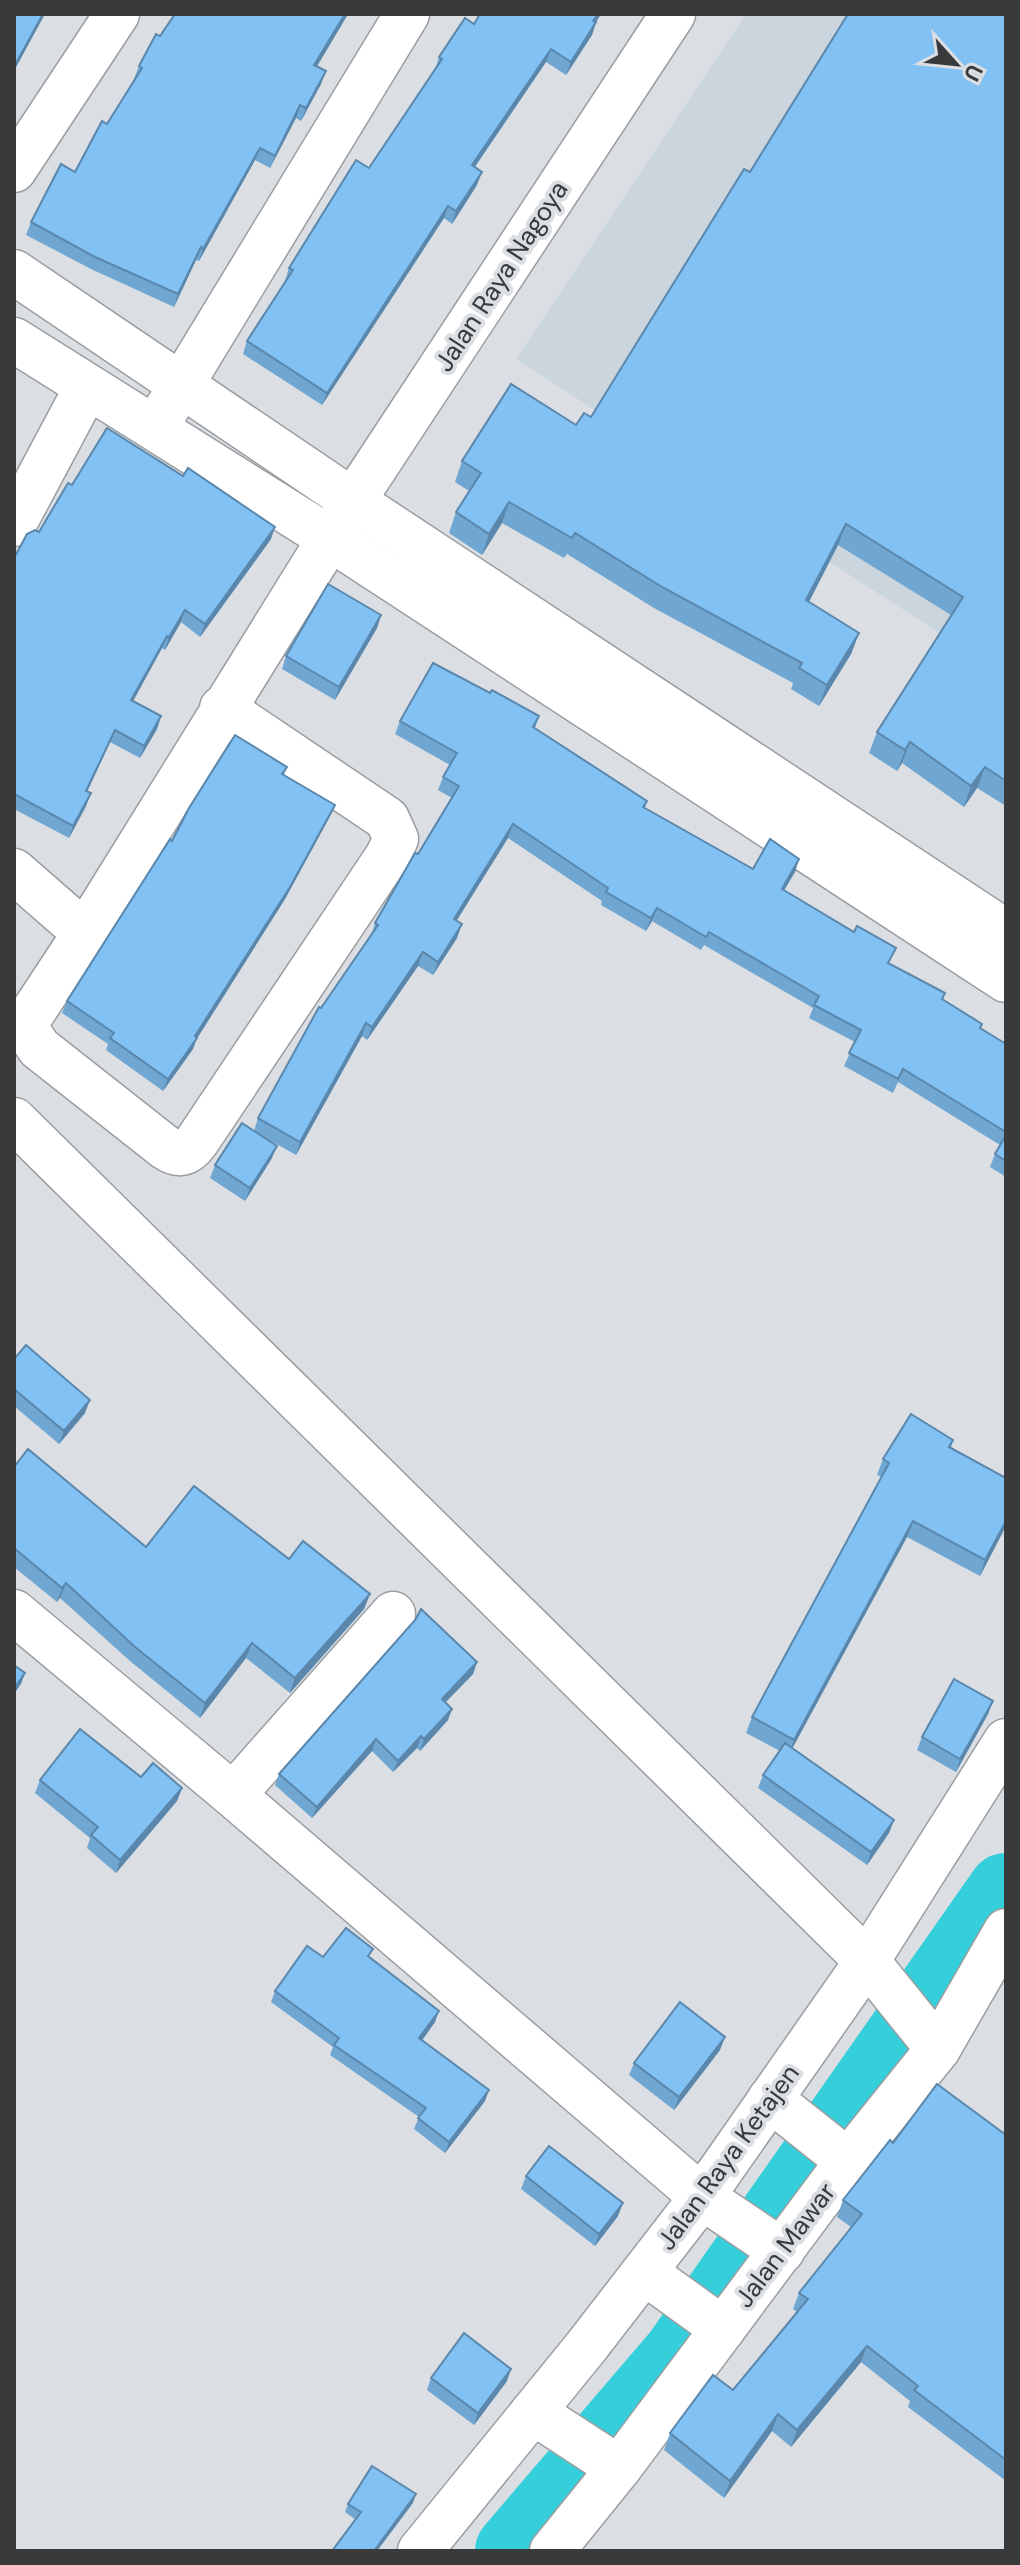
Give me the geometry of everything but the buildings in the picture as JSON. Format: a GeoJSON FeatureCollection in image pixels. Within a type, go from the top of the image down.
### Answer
{"type":"FeatureCollection","features":[{"type":"Feature","properties":{"kind":"street"},"geometry":{"type":"LineString","coordinates":[[14,170],[117,14]]}},
{"type":"Feature","properties":{"kind":"street"},"geometry":{"type":"LineString","coordinates":[[155,429],[407,14]]}},
{"type":"Feature","properties":{"kind":"street","name":"Jalan Raya Nagoya"},"geometry":{"type":"LineString","coordinates":[[222,708],[387,819],[396,839],[353,909],[197,1141],[187,1152],[174,1153],[39,1048],[27,1030],[29,1018],[85,933],[222,708],[353,501],[673,14]]}},
{"type":"Feature","properties":{"kind":"street"},"geometry":{"type":"LineString","coordinates":[[14,272],[353,501],[1006,932]]}},
{"type":"Feature","properties":{"kind":"street"},"geometry":{"type":"LineString","coordinates":[[14,340],[331,539],[1006,980]]}},
{"type":"Feature","properties":{"kind":"street"},"geometry":{"type":"LineString","coordinates":[[14,524],[87,387]]}},
{"type":"Feature","properties":{"kind":"street"},"geometry":{"type":"LineString","coordinates":[[14,871],[85,933]]}},
{"type":"Feature","properties":{"kind":"street"},"geometry":{"type":"LineString","coordinates":[[14,1120],[878,1976],[931,2041]]}},
{"type":"Feature","properties":{"kind":"street"},"geometry":{"type":"LineString","coordinates":[[14,1612],[746,2226]]}},
{"type":"Feature","properties":{"kind":"street"},"geometry":{"type":"LineString","coordinates":[[233,1795],[393,1614]]}},
{"type":"Feature","properties":{"kind":"street","name":"Jalan Raya Ketajen"},"geometry":{"type":"LineString","coordinates":[[420,2551],[549,2422],[656,2281],[746,2226],[780,2107],[878,1976],[1001,1762]]}},
{"type":"Feature","properties":{"kind":"street","name":"Jalan Mawar"},"geometry":{"type":"LineString","coordinates":[[552,2551],[611,2462],[719,2326],[746,2226],[839,2154],[931,2041],[1006,1931]]}},
{"type":"Feature","properties":{"kind":"street"},"geometry":{"type":"LineString","coordinates":[[780,2107],[839,2154]]}},
{"type":"Feature","properties":{"kind":"street"},"geometry":{"type":"LineString","coordinates":[[656,2281],[719,2326]]}},
{"type":"Feature","properties":{"kind":"street"},"geometry":{"type":"LineString","coordinates":[[549,2422],[611,2462]]}},
{"type":"Feature","properties":{"kind":"shaded area"},"geometry":{"type":"Polygon","coordinates":[[[746,14],[1006,14],[1006,676],[516,359],[746,14]]]}},
{"type":"Feature","properties":{"kind":"waterway"},"geometry":{"type":"LineString","coordinates":[[514,2551],[681,2356],[1006,1892]]}}]}
